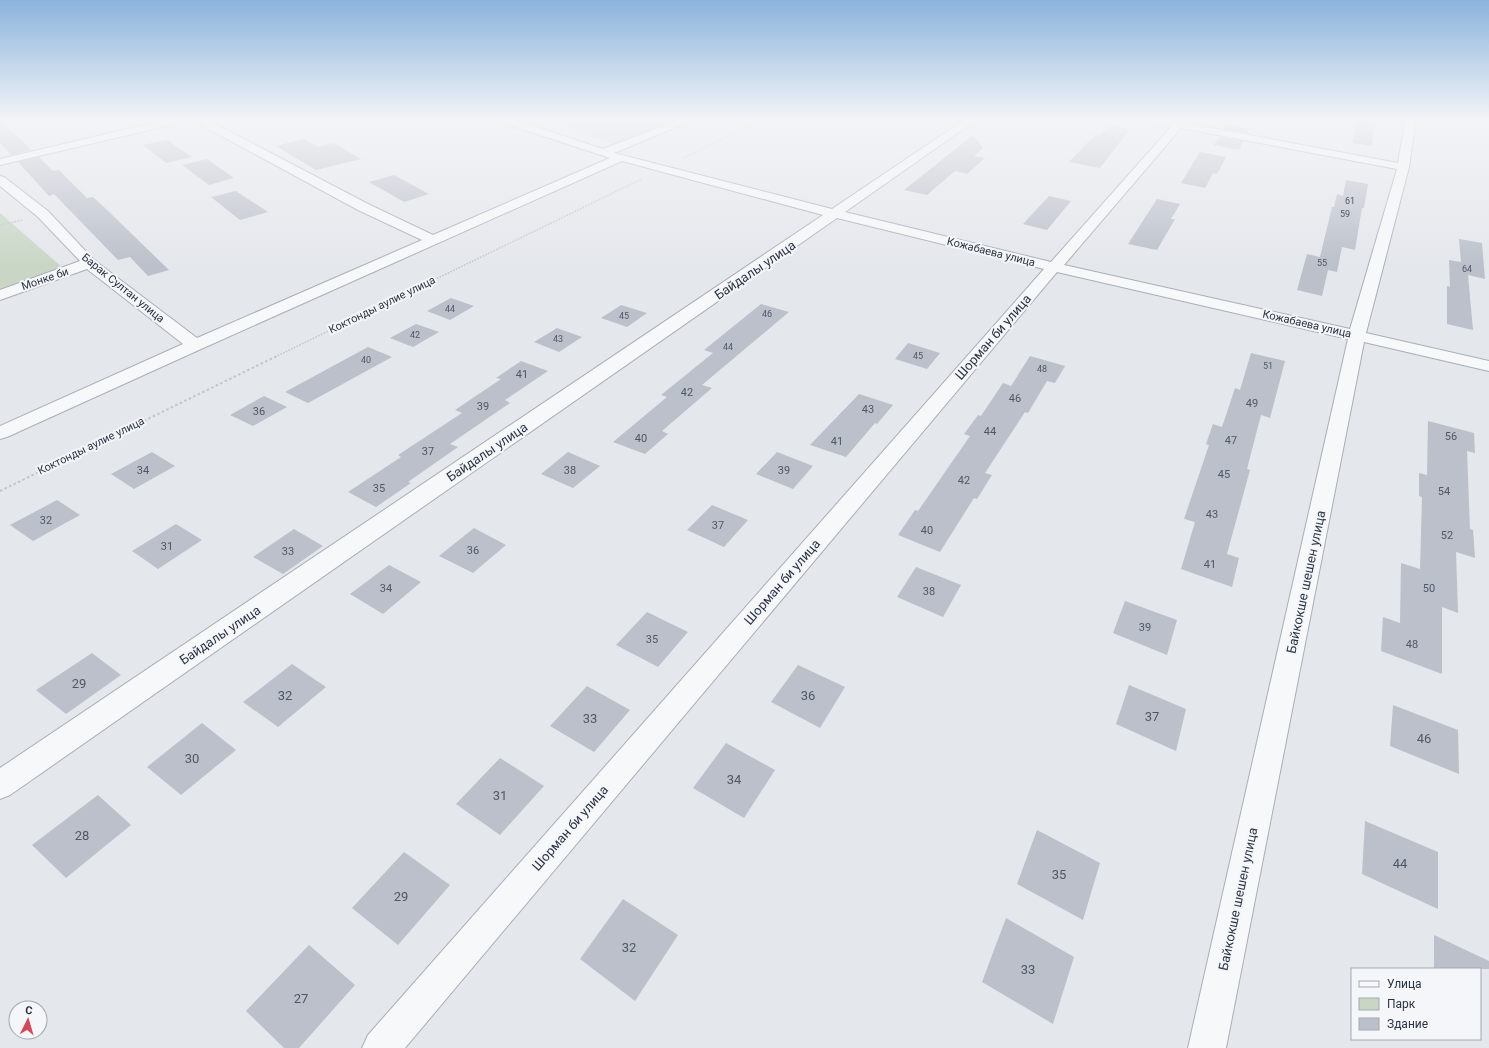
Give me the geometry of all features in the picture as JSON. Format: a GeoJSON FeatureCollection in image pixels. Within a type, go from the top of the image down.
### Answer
{"type":"FeatureCollection","features":[{"type":"Feature","properties":{"kind":"street"},"geometry":{"type":"LineString","coordinates":[[287,167],[363,207],[433,240]]}},
{"type":"Feature","properties":{"kind":"street"},"geometry":{"type":"LineString","coordinates":[[0,433],[195,345],[600,167]]}},
{"type":"Feature","properties":{"kind":"street","name":"Кожабаева улица"},"geometry":{"type":"LineString","coordinates":[[650,167],[1054,267],[1489,366]]}},
{"type":"Feature","properties":{"kind":"street","name":"Байдалы улица"},"geometry":{"type":"LineString","coordinates":[[0,785],[904,167]]}},
{"type":"Feature","properties":{"kind":"street","name":"Шорман би улица"},"geometry":{"type":"LineString","coordinates":[[381,1048],[1054,267],[1142,167]]}},
{"type":"Feature","properties":{"kind":"street","name":"Байкокше шешен улица"},"geometry":{"type":"LineString","coordinates":[[1207,1048],[1357,336],[1403,167]]}},
{"type":"Feature","properties":{"kind":"street","name":"Барак Султан улица"},"geometry":{"type":"LineString","coordinates":[[0,180],[44,214],[89,263],[195,345]]}},
{"type":"Feature","properties":{"kind":"street","name":"Монке би"},"geometry":{"type":"LineString","coordinates":[[0,294],[89,263]]}},
{"type":"Feature","properties":{"kind":"path","name":"Коктонды аулие улица"},"geometry":{"type":"LineString","coordinates":[[0,491],[667,167]]}},
{"type":"Feature","properties":{"kind":"green space"},"geometry":{"type":"Polygon","coordinates":[[[0,213],[64,269],[0,290],[0,213]]]}},
{"type":"Feature","properties":{"kind":"building"},"geometry":{"type":"Polygon","coordinates":[[[22,167],[49,167],[53,171],[59,170],[87,198],[93,197],[104,207],[169,270],[148,276],[130,257],[118,260],[54,194],[49,196],[22,167]]]}},
{"type":"Feature","properties":{"kind":"building"},"geometry":{"type":"Polygon","coordinates":[[[185,167],[218,167],[234,178],[209,185],[185,167]]]}},
{"type":"Feature","properties":{"kind":"building"},"geometry":{"type":"Polygon","coordinates":[[[311,167],[329,167],[316,170],[311,167]]]}},
{"type":"Feature","properties":{"kind":"building"},"geometry":{"type":"Polygon","coordinates":[[[933,167],[975,167],[967,174],[955,171],[927,195],[904,190],[933,167]]]}},
{"type":"Feature","properties":{"kind":"building"},"geometry":{"type":"Polygon","coordinates":[[[1191,167],[1221,167],[1217,174],[1213,173],[1205,188],[1181,183],[1191,167]]]}},
{"type":"Feature","properties":{"kind":"building"},"geometry":{"type":"Polygon","coordinates":[[[394,175],[429,194],[404,202],[369,182],[394,175]]]}},
{"type":"Feature","properties":{"kind":"building"},"geometry":{"type":"Polygon","coordinates":[[[1346,180],[1368,184],[1364,208],[1362,208],[1355,250],[1342,247],[1337,272],[1328,270],[1322,296],[1297,290],[1307,254],[1320,257],[1332,207],[1334,207],[1337,194],[1343,196],[1346,180]]]}},
{"type":"Feature","properties":{"kind":"building"},"geometry":{"type":"Polygon","coordinates":[[[236,191],[268,212],[240,220],[211,197],[236,191]]]}},
{"type":"Feature","properties":{"kind":"building"},"geometry":{"type":"Polygon","coordinates":[[[1049,196],[1071,201],[1047,230],[1023,224],[1049,196]]]}},
{"type":"Feature","properties":{"kind":"building"},"geometry":{"type":"Polygon","coordinates":[[[1157,199],[1180,204],[1171,219],[1175,219],[1157,250],[1128,244],[1157,199]]]}},
{"type":"Feature","properties":{"kind":"building"},"geometry":{"type":"Polygon","coordinates":[[[1459,239],[1482,243],[1485,279],[1468,275],[1473,330],[1447,324],[1447,286],[1450,287],[1449,260],[1461,262],[1459,239]]]}},
{"type":"Feature","properties":{"kind":"building"},"geometry":{"type":"Polygon","coordinates":[[[451,298],[474,306],[450,320],[427,311],[451,298]]]}},
{"type":"Feature","properties":{"kind":"building"},"geometry":{"type":"Polygon","coordinates":[[[761,304],[789,312],[702,385],[712,388],[662,431],[668,434],[645,454],[613,442],[667,397],[661,395],[713,353],[704,350],[761,304]]]}},
{"type":"Feature","properties":{"kind":"building"},"geometry":{"type":"Polygon","coordinates":[[[621,305],[647,313],[627,327],[601,318],[621,305]]]}},
{"type":"Feature","properties":{"kind":"building"},"geometry":{"type":"Polygon","coordinates":[[[416,324],[439,332],[413,347],[390,338],[416,324]]]}},
{"type":"Feature","properties":{"kind":"building"},"geometry":{"type":"Polygon","coordinates":[[[557,328],[582,337],[559,352],[534,342],[557,328]]]}},
{"type":"Feature","properties":{"kind":"building"},"geometry":{"type":"Polygon","coordinates":[[[908,343],[940,353],[927,369],[895,359],[908,343]]]}},
{"type":"Feature","properties":{"kind":"building"},"geometry":{"type":"Polygon","coordinates":[[[368,347],[392,357],[308,403],[285,392],[368,347]]]}},
{"type":"Feature","properties":{"kind":"building"},"geometry":{"type":"Polygon","coordinates":[[[1251,353],[1285,361],[1270,418],[1261,415],[1247,469],[1250,470],[1227,554],[1239,558],[1232,587],[1181,569],[1195,522],[1184,519],[1209,445],[1206,444],[1213,424],[1222,427],[1235,388],[1240,390],[1251,353]]]}},
{"type":"Feature","properties":{"kind":"building"},"geometry":{"type":"Polygon","coordinates":[[[1030,356],[1065,366],[1055,383],[1047,381],[1028,413],[1025,412],[985,473],[992,475],[977,499],[974,498],[940,552],[898,535],[915,510],[918,511],[970,436],[964,434],[978,415],[981,416],[1003,383],[1011,386],[1030,356]]]}},
{"type":"Feature","properties":{"kind":"building"},"geometry":{"type":"Polygon","coordinates":[[[521,361],[548,371],[505,400],[510,403],[450,444],[458,447],[408,482],[411,483],[376,507],[348,492],[401,457],[398,455],[462,413],[455,410],[501,379],[496,378],[521,361]]]}},
{"type":"Feature","properties":{"kind":"building"},"geometry":{"type":"Polygon","coordinates":[[[859,394],[893,405],[877,424],[875,423],[846,457],[810,445],[859,394]]]}},
{"type":"Feature","properties":{"kind":"building"},"geometry":{"type":"Polygon","coordinates":[[[264,396],[287,407],[253,426],[230,415],[264,396]]]}},
{"type":"Feature","properties":{"kind":"building"},"geometry":{"type":"Polygon","coordinates":[[[1428,421],[1474,433],[1475,453],[1467,451],[1470,529],[1473,530],[1475,558],[1456,552],[1458,613],[1442,607],[1442,674],[1381,651],[1383,617],[1400,623],[1401,563],[1420,569],[1422,497],[1419,496],[1419,473],[1427,475],[1428,421]]]}},
{"type":"Feature","properties":{"kind":"building"},"geometry":{"type":"Polygon","coordinates":[[[152,452],[175,466],[134,489],[111,474],[152,452]]]}},
{"type":"Feature","properties":{"kind":"building"},"geometry":{"type":"Polygon","coordinates":[[[568,452],[600,466],[573,488],[541,474],[568,452]]]}},
{"type":"Feature","properties":{"kind":"building"},"geometry":{"type":"Polygon","coordinates":[[[777,452],[813,466],[793,489],[756,474],[777,452]]]}},
{"type":"Feature","properties":{"kind":"building"},"geometry":{"type":"Polygon","coordinates":[[[57,500],[80,515],[33,541],[10,525],[57,500]]]}},
{"type":"Feature","properties":{"kind":"building"},"geometry":{"type":"Polygon","coordinates":[[[712,505],[748,520],[724,547],[687,530],[712,505]]]}},
{"type":"Feature","properties":{"kind":"building"},"geometry":{"type":"Polygon","coordinates":[[[176,524],[202,540],[158,569],[132,551],[176,524]]]}},
{"type":"Feature","properties":{"kind":"building"},"geometry":{"type":"Polygon","coordinates":[[[474,528],[506,545],[473,573],[439,556],[474,528]]]}},
{"type":"Feature","properties":{"kind":"building"},"geometry":{"type":"Polygon","coordinates":[[[294,529],[323,546],[283,574],[253,557],[294,529]]]}},
{"type":"Feature","properties":{"kind":"building"},"geometry":{"type":"Polygon","coordinates":[[[389,565],[421,582],[383,614],[350,594],[389,565]]]}},
{"type":"Feature","properties":{"kind":"building"},"geometry":{"type":"Polygon","coordinates":[[[916,567],[961,585],[943,617],[897,597],[916,567]]]}},
{"type":"Feature","properties":{"kind":"building"},"geometry":{"type":"Polygon","coordinates":[[[1125,601],[1177,620],[1167,655],[1113,633],[1125,601]]]}},
{"type":"Feature","properties":{"kind":"building"},"geometry":{"type":"Polygon","coordinates":[[[647,612],[688,632],[658,667],[616,645],[647,612]]]}},
{"type":"Feature","properties":{"kind":"building"},"geometry":{"type":"Polygon","coordinates":[[[92,653],[121,675],[66,714],[36,690],[92,653]]]}},
{"type":"Feature","properties":{"kind":"building"},"geometry":{"type":"Polygon","coordinates":[[[292,664],[326,687],[278,727],[243,702],[292,664]]]}},
{"type":"Feature","properties":{"kind":"building"},"geometry":{"type":"Polygon","coordinates":[[[798,665],[845,687],[820,728],[771,702],[798,665]]]}},
{"type":"Feature","properties":{"kind":"building"},"geometry":{"type":"Polygon","coordinates":[[[1129,685],[1186,709],[1176,751],[1116,724],[1129,685]]]}},
{"type":"Feature","properties":{"kind":"building"},"geometry":{"type":"Polygon","coordinates":[[[587,686],[630,710],[594,752],[550,726],[587,686]]]}},
{"type":"Feature","properties":{"kind":"building"},"geometry":{"type":"Polygon","coordinates":[[[1393,705],[1458,730],[1459,774],[1390,746],[1393,705]]]}},
{"type":"Feature","properties":{"kind":"building"},"geometry":{"type":"Polygon","coordinates":[[[202,723],[236,750],[181,795],[147,767],[202,723]]]}},
{"type":"Feature","properties":{"kind":"building"},"geometry":{"type":"Polygon","coordinates":[[[726,743],[775,770],[744,818],[693,788],[726,743]]]}},
{"type":"Feature","properties":{"kind":"building"},"geometry":{"type":"Polygon","coordinates":[[[500,758],[544,786],[500,835],[456,804],[500,758]]]}},
{"type":"Feature","properties":{"kind":"building"},"geometry":{"type":"Polygon","coordinates":[[[98,795],[131,825],[66,878],[32,845],[98,795]]]}},
{"type":"Feature","properties":{"kind":"building"},"geometry":{"type":"Polygon","coordinates":[[[1365,821],[1438,852],[1438,909],[1362,874],[1365,821]]]}},
{"type":"Feature","properties":{"kind":"building"},"geometry":{"type":"Polygon","coordinates":[[[1037,830],[1100,863],[1083,920],[1017,884],[1037,830]]]}},
{"type":"Feature","properties":{"kind":"building"},"geometry":{"type":"Polygon","coordinates":[[[404,852],[450,885],[398,945],[352,908],[404,852]]]}},
{"type":"Feature","properties":{"kind":"building"},"geometry":{"type":"Polygon","coordinates":[[[623,899],[678,935],[635,1001],[580,959],[623,899]]]}},
{"type":"Feature","properties":{"kind":"building"},"geometry":{"type":"Polygon","coordinates":[[[1006,918],[1074,957],[1053,1024],[982,982],[1006,918]]]}},
{"type":"Feature","properties":{"kind":"building"},"geometry":{"type":"Polygon","coordinates":[[[1434,935],[1489,961],[1489,969],[1434,968],[1434,935]]]}},
{"type":"Feature","properties":{"kind":"building"},"geometry":{"type":"Polygon","coordinates":[[[309,945],[355,985],[299,1048],[284,1048],[246,1011],[309,945]]]}}]}
